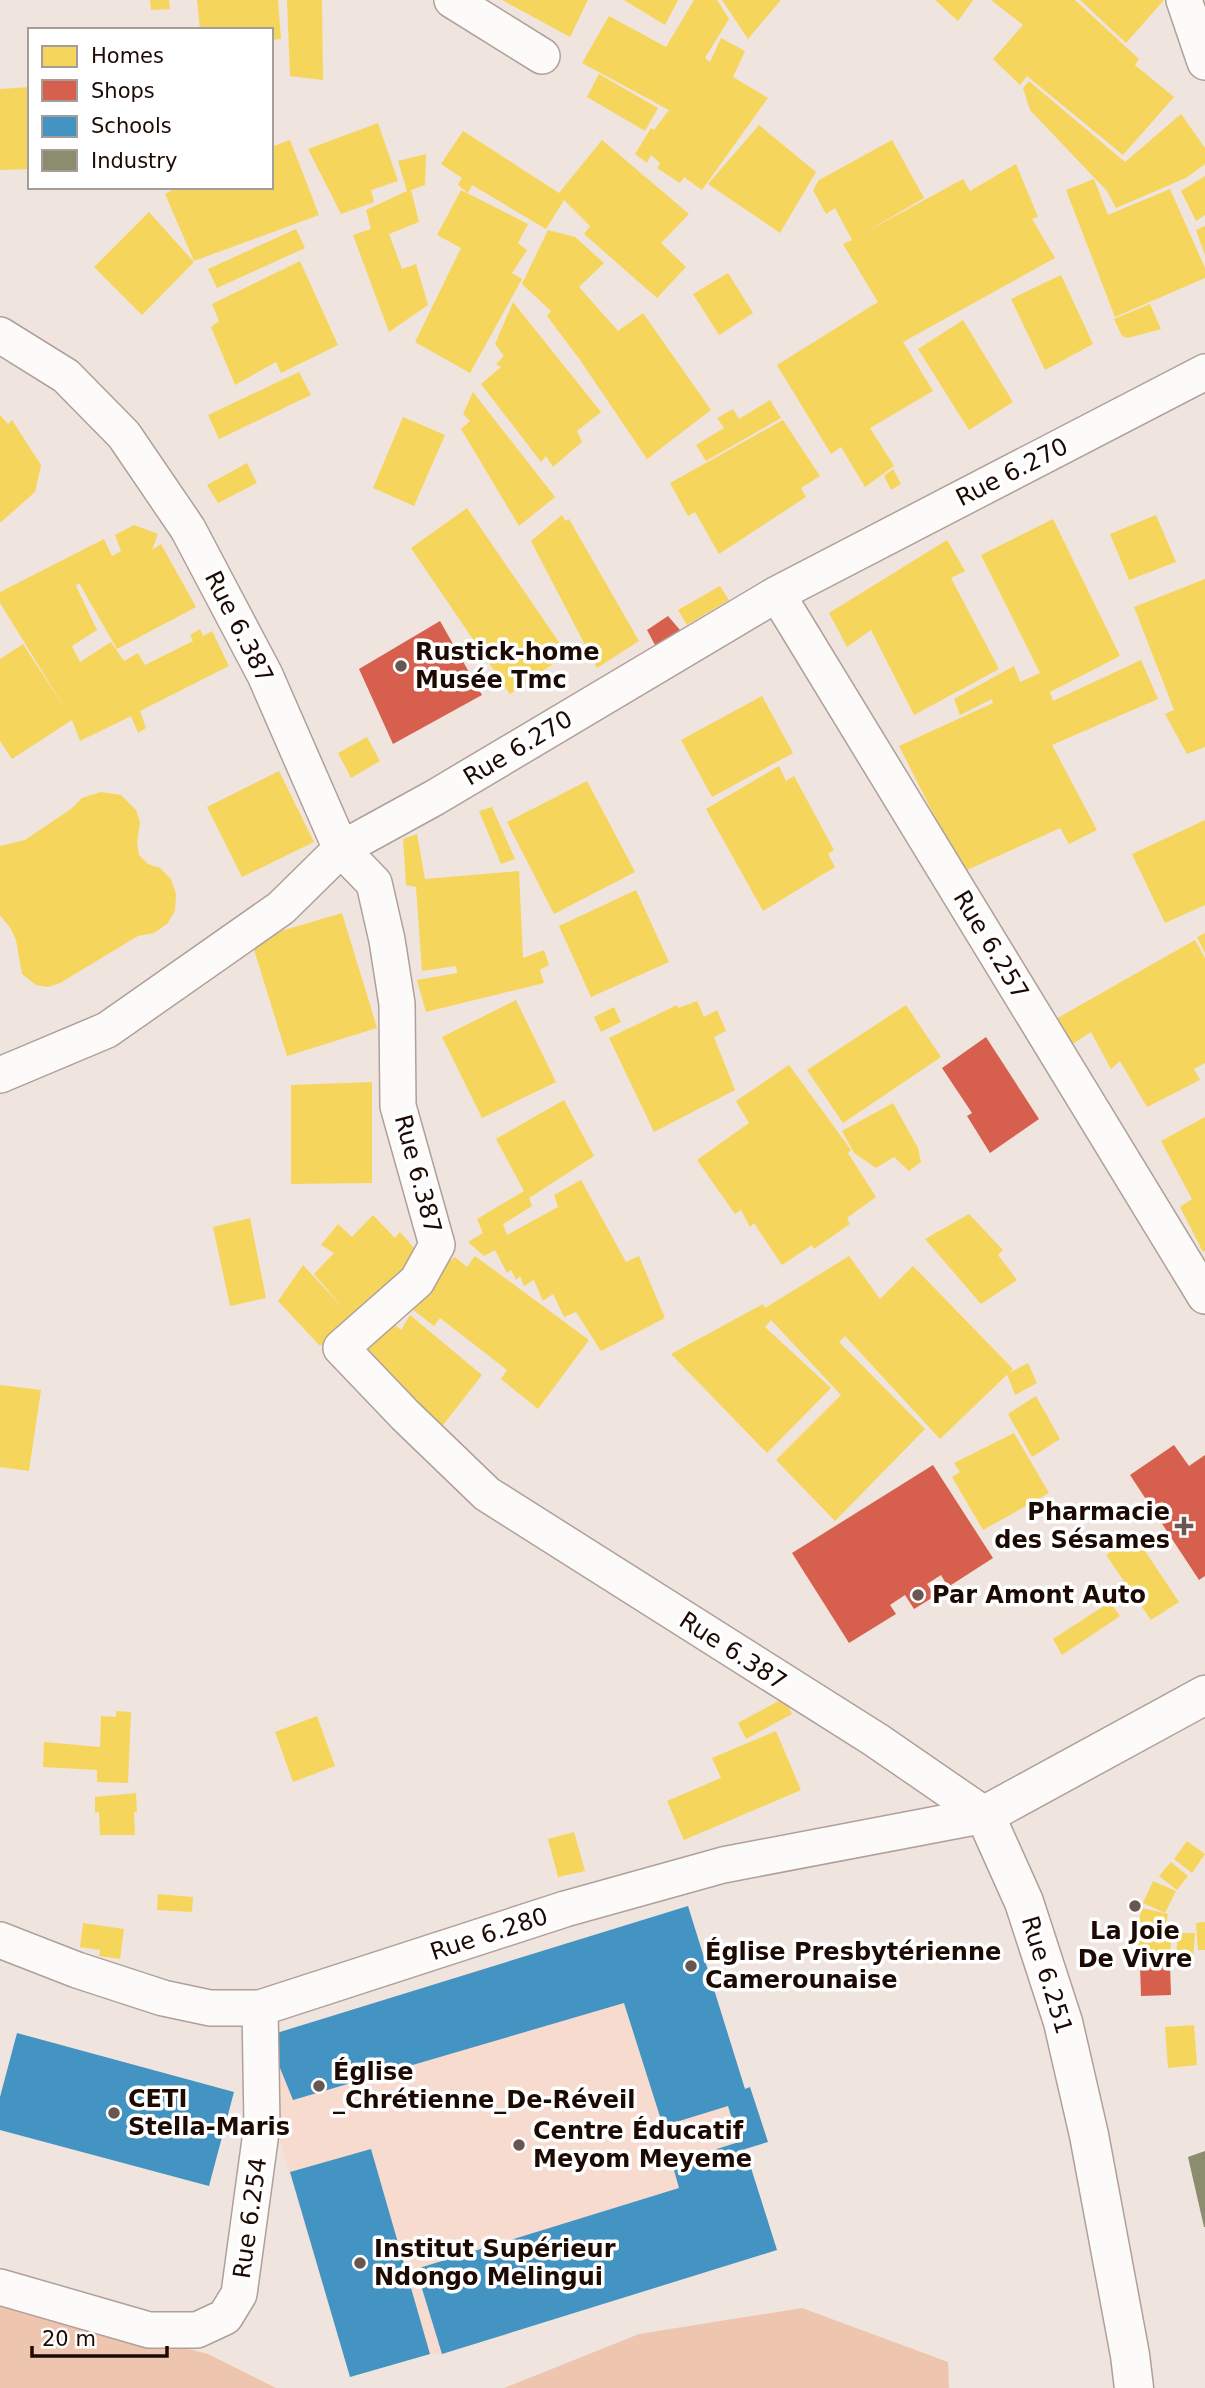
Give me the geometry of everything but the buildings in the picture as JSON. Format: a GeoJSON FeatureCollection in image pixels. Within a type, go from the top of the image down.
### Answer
{"type":"FeatureCollection","features":[{"type":"Feature","properties":{"kind":"main road"},"geometry":{"type":"LineString","coordinates":[[985,1815],[1205,1695]]}},
{"type":"Feature","properties":{"kind":"main road","name":"Rue 6.251"},"geometry":{"type":"LineString","coordinates":[[985,1815],[1024,1902],[1063,2022],[1089,2135],[1134,2388]]}},
{"type":"Feature","properties":{"kind":"street"},"geometry":{"type":"LineString","coordinates":[[452,0],[542,56]]}},
{"type":"Feature","properties":{"kind":"street"},"geometry":{"type":"LineString","coordinates":[[1184,0],[1205,62]]}},
{"type":"Feature","properties":{"kind":"street","name":"Rue 6.387"},"geometry":{"type":"LineString","coordinates":[[0,335],[66,376],[124,435],[188,529],[265,675],[341,849],[374,883],[387,940],[397,1004],[398,1105],[437,1244],[417,1281],[341,1348],[405,1415],[487,1494],[876,1740],[985,1815]]}},
{"type":"Feature","properties":{"kind":"street","name":"Rue 6.270"},"geometry":{"type":"LineString","coordinates":[[0,1075],[107,1030],[281,908],[341,849],[435,798],[777,594],[1205,372]]}},
{"type":"Feature","properties":{"kind":"street","name":"Rue 6.257"},"geometry":{"type":"LineString","coordinates":[[777,594],[1205,1296]]}},
{"type":"Feature","properties":{"kind":"street","name":"Rue 6.280"},"geometry":{"type":"LineString","coordinates":[[0,1940],[77,1970],[163,1997],[210,2008],[260,2008],[565,1909],[723,1865],[985,1815]]}},
{"type":"Feature","properties":{"kind":"street","name":"Rue 6.254"},"geometry":{"type":"LineString","coordinates":[[0,2287],[149,2330],[197,2330],[225,2316],[239,2294],[262,2125],[260,2008]]}},
{"type":"Feature","properties":{"kind":"shaded area","name":"Centre Éducatif Meyom Meyeme"},"geometry":{"type":"Polygon","coordinates":[[[688,1906],[745,2088],[750,2087],[768,2142],[745,2150],[777,2250],[442,2354],[430,2354],[350,2377],[269,2105],[267,2036],[688,1906]]]}},
{"type":"Feature","properties":{"kind":"shaded area"},"geometry":{"type":"Polygon","coordinates":[[[0,2300],[208,2354],[276,2388],[0,2388],[0,2300]]]}},
{"type":"Feature","properties":{"kind":"shaded area"},"geometry":{"type":"Polygon","coordinates":[[[802,2308],[948,2362],[949,2388],[504,2388],[639,2334],[802,2308]]]}},
{"type":"Feature","properties":{"kind":"place","name":"Rustick-home Musée Tmc"},"geometry":{"type":"Point","coordinates":[401,666]}},
{"type":"Feature","properties":{"kind":"place","name":"Pharmacie des Sésames"},"geometry":{"type":"Point","coordinates":[1184,1526]}},
{"type":"Feature","properties":{"kind":"place","name":"Par Amont Auto"},"geometry":{"type":"Point","coordinates":[918,1595]}},
{"type":"Feature","properties":{"kind":"place","name":"La Joie De Vivre"},"geometry":{"type":"Point","coordinates":[1135,1906]}},
{"type":"Feature","properties":{"kind":"place","name":"Église Presbytérienne Camerounaise"},"geometry":{"type":"Point","coordinates":[691,1966]}},
{"type":"Feature","properties":{"kind":"place","name":"Église _Chrétienne_De-Réveil"},"geometry":{"type":"Point","coordinates":[319,2086]}},
{"type":"Feature","properties":{"kind":"place","name":"CETI Stella-Maris"},"geometry":{"type":"Point","coordinates":[114,2113]}},
{"type":"Feature","properties":{"kind":"place","name":"Centre Éducatif Meyom Meyeme"},"geometry":{"type":"Point","coordinates":[519,2145]}},
{"type":"Feature","properties":{"kind":"place","name":"Institut Supérieur Ndongo Melingui"},"geometry":{"type":"Point","coordinates":[360,2263]}}]}
